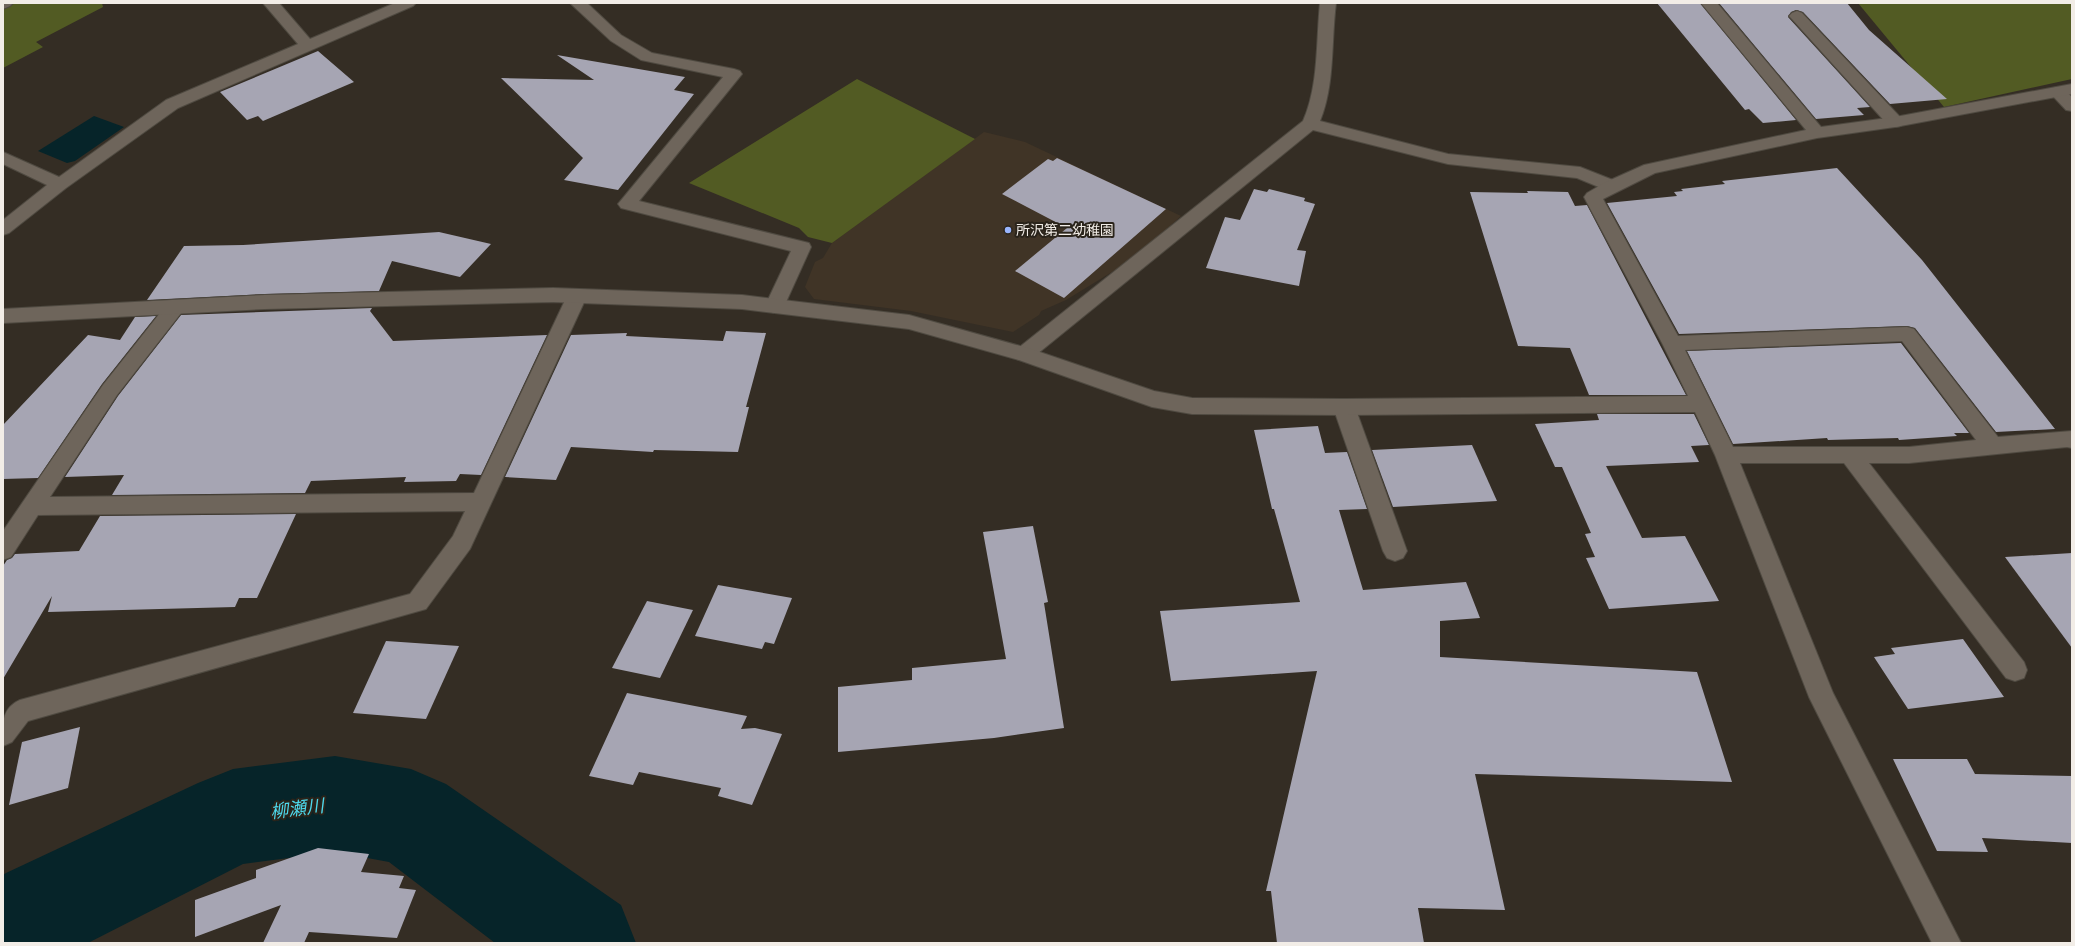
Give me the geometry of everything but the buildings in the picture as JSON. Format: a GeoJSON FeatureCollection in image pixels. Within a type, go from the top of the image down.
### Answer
{"type":"FeatureCollection","features":[{"type":"Feature","properties":{"kind":"street"},"geometry":{"type":"LineString","coordinates":[[272,3],[307,45]]}},
{"type":"Feature","properties":{"kind":"street"},"geometry":{"type":"LineString","coordinates":[[3,229],[60,184],[172,104],[408,3]]}},
{"type":"Feature","properties":{"kind":"street"},"geometry":{"type":"LineString","coordinates":[[578,3],[616,38],[647,57],[734,74],[627,204],[802,247],[775,306]]}},
{"type":"Feature","properties":{"kind":"street"},"geometry":{"type":"LineString","coordinates":[[1024,354],[1310,124],[1316,115],[1328,3]]}},
{"type":"Feature","properties":{"kind":"street"},"geometry":{"type":"LineString","coordinates":[[1709,3],[1817,132]]}},
{"type":"Feature","properties":{"kind":"street"},"geometry":{"type":"LineString","coordinates":[[1796,16],[1895,122]]}},
{"type":"Feature","properties":{"kind":"street"},"geometry":{"type":"LineString","coordinates":[[1947,943],[1822,697],[1726,454],[1672,343],[1593,197],[1612,186],[1650,169],[1817,132],[1895,122],[2065,90],[2072,106]]}},
{"type":"Feature","properties":{"kind":"street"},"geometry":{"type":"LineString","coordinates":[[1310,124],[1448,159],[1580,173],[1612,186]]}},
{"type":"Feature","properties":{"kind":"street"},"geometry":{"type":"LineString","coordinates":[[3,157],[60,184]]}},
{"type":"Feature","properties":{"kind":"street"},"geometry":{"type":"LineString","coordinates":[[3,734],[20,712],[418,602],[462,542],[577,296]]}},
{"type":"Feature","properties":{"kind":"street"},"geometry":{"type":"LineString","coordinates":[[3,316],[265,302],[577,296],[742,302],[909,322],[1024,354],[1152,399],[1192,406],[1344,407],[1702,404]]}},
{"type":"Feature","properties":{"kind":"street"},"geometry":{"type":"LineString","coordinates":[[3,550],[110,390],[175,308]]}},
{"type":"Feature","properties":{"kind":"street"},"geometry":{"type":"LineString","coordinates":[[1672,343],[1907,334],[1993,446]]}},
{"type":"Feature","properties":{"kind":"street"},"geometry":{"type":"LineString","coordinates":[[1344,407],[1395,551]]}},
{"type":"Feature","properties":{"kind":"street"},"geometry":{"type":"LineString","coordinates":[[1726,454],[1909,455],[2069,438],[2072,440]]}},
{"type":"Feature","properties":{"kind":"street"},"geometry":{"type":"LineString","coordinates":[[1850,455],[2016,670]]}},
{"type":"Feature","properties":{"kind":"street"},"geometry":{"type":"LineString","coordinates":[[32,506],[480,502]]}},
{"type":"Feature","properties":{"kind":"shaded area","name":"所沢第二幼稚園"},"geometry":{"type":"Polygon","coordinates":[[[984,132],[1025,142],[1181,216],[1135,258],[1066,300],[1041,311],[1039,315],[1013,332],[911,311],[814,299],[805,287],[815,262],[823,258],[832,243],[984,132]]]}},
{"type":"Feature","properties":{"kind":"green space"},"geometry":{"type":"Polygon","coordinates":[[[15,3],[102,3],[103,7],[36,42],[43,47],[3,68],[3,9],[15,3]]]}},
{"type":"Feature","properties":{"kind":"green space"},"geometry":{"type":"Polygon","coordinates":[[[1858,3],[2072,3],[2072,79],[1944,107],[1858,3]]]}},
{"type":"Feature","properties":{"kind":"green space"},"geometry":{"type":"Polygon","coordinates":[[[857,79],[975,139],[832,243],[808,237],[799,228],[689,183],[857,79]]]}},
{"type":"Feature","properties":{"kind":"water"},"geometry":{"type":"Polygon","coordinates":[[[94,116],[124,127],[75,161],[67,163],[38,151],[94,116]]]}},
{"type":"Feature","properties":{"kind":"waterway","name":"柳瀬川"},"geometry":{"type":"LineString","coordinates":[[3,942],[43,910],[233,817],[335,804],[411,818],[583,943]]}},
{"type":"Feature","properties":{"kind":"place","name":"所沢第二幼稚園"},"geometry":{"type":"Point","coordinates":[1008,230]}}]}
